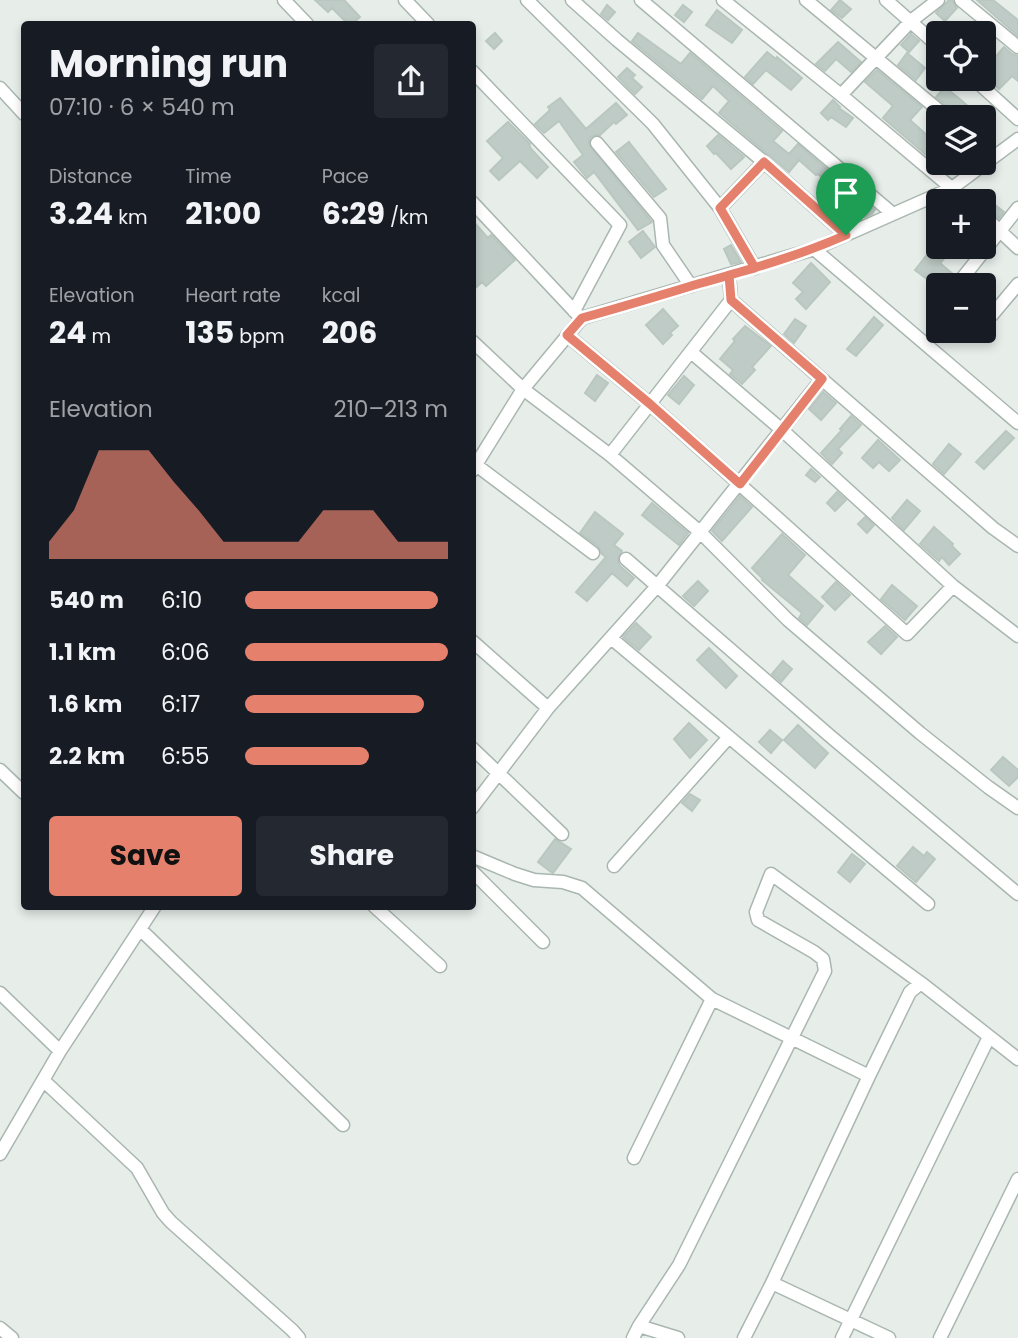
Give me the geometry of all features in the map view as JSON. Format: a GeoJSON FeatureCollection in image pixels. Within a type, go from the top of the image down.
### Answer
{"type":"FeatureCollection","features":[{"type":"Feature","properties":{"kind":"street"},"geometry":{"type":"LineString","coordinates":[[284,0],[304,21]]}},
{"type":"Feature","properties":{"kind":"street"},"geometry":{"type":"LineString","coordinates":[[405,0],[425,21]]}},
{"type":"Feature","properties":{"kind":"street"},"geometry":{"type":"LineString","coordinates":[[527,0],[653,124],[720,208],[755,268]]}},
{"type":"Feature","properties":{"kind":"street"},"geometry":{"type":"LineString","coordinates":[[572,0],[846,235]]}},
{"type":"Feature","properties":{"kind":"street"},"geometry":{"type":"LineString","coordinates":[[641,0],[893,214]]}},
{"type":"Feature","properties":{"kind":"street"},"geometry":{"type":"LineString","coordinates":[[723,0],[952,188]]}},
{"type":"Feature","properties":{"kind":"street"},"geometry":{"type":"LineString","coordinates":[[806,0],[933,105]]}},
{"type":"Feature","properties":{"kind":"street"},"geometry":{"type":"LineString","coordinates":[[886,0],[926,35]]}},
{"type":"Feature","properties":{"kind":"street"},"geometry":{"type":"LineString","coordinates":[[841,96],[911,21],[938,0]]}},
{"type":"Feature","properties":{"kind":"street"},"geometry":{"type":"LineString","coordinates":[[961,0],[1018,47]]}},
{"type":"Feature","properties":{"kind":"street"},"geometry":{"type":"LineString","coordinates":[[476,75],[620,225],[567,335],[523,389],[476,463]]}},
{"type":"Feature","properties":{"kind":"street"},"geometry":{"type":"LineString","coordinates":[[0,88],[21,111]]}},
{"type":"Feature","properties":{"kind":"street"},"geometry":{"type":"LineString","coordinates":[[987,91],[1018,119]]}},
{"type":"Feature","properties":{"kind":"street"},"geometry":{"type":"LineString","coordinates":[[996,155],[1018,139]]}},
{"type":"Feature","properties":{"kind":"street"},"geometry":{"type":"LineString","coordinates":[[597,143],[660,218],[663,245],[691,286]]}},
{"type":"Feature","properties":{"kind":"street"},"geometry":{"type":"LineString","coordinates":[[720,208],[764,162]]}},
{"type":"Feature","properties":{"kind":"street"},"geometry":{"type":"LineString","coordinates":[[578,315],[691,286],[814,249],[952,188],[969,175]]}},
{"type":"Feature","properties":{"kind":"street"},"geometry":{"type":"LineString","coordinates":[[476,206],[578,315]]}},
{"type":"Feature","properties":{"kind":"street"},"geometry":{"type":"LineString","coordinates":[[966,273],[1018,208]]}},
{"type":"Feature","properties":{"kind":"street"},"geometry":{"type":"LineString","coordinates":[[996,227],[1018,248]]}},
{"type":"Feature","properties":{"kind":"street"},"geometry":{"type":"LineString","coordinates":[[814,249],[1018,422]]}},
{"type":"Feature","properties":{"kind":"street"},"geometry":{"type":"LineString","coordinates":[[610,455],[731,300],[729,275]]}},
{"type":"Feature","properties":{"kind":"street"},"geometry":{"type":"LineString","coordinates":[[996,310],[1018,284]]}},
{"type":"Feature","properties":{"kind":"street"},"geometry":{"type":"LineString","coordinates":[[731,300],[993,528],[1018,546]]}},
{"type":"Feature","properties":{"kind":"street"},"geometry":{"type":"LineString","coordinates":[[567,335],[650,404],[907,634],[953,586]]}},
{"type":"Feature","properties":{"kind":"street"},"geometry":{"type":"LineString","coordinates":[[476,345],[523,389],[610,455],[700,532],[788,620],[920,733],[1018,808]]}},
{"type":"Feature","properties":{"kind":"street"},"geometry":{"type":"LineString","coordinates":[[691,352],[782,430],[953,586],[1018,636]]}},
{"type":"Feature","properties":{"kind":"street"},"geometry":{"type":"LineString","coordinates":[[476,803],[548,708],[658,586],[822,379]]}},
{"type":"Feature","properties":{"kind":"street"},"geometry":{"type":"LineString","coordinates":[[476,467],[593,553]]}},
{"type":"Feature","properties":{"kind":"street"},"geometry":{"type":"LineString","coordinates":[[626,559],[1018,894]]}},
{"type":"Feature","properties":{"kind":"street"},"geometry":{"type":"LineString","coordinates":[[611,638],[928,904]]}},
{"type":"Feature","properties":{"kind":"street"},"geometry":{"type":"LineString","coordinates":[[476,645],[548,708]]}},
{"type":"Feature","properties":{"kind":"street"},"geometry":{"type":"LineString","coordinates":[[614,866],[729,737]]}},
{"type":"Feature","properties":{"kind":"street"},"geometry":{"type":"LineString","coordinates":[[476,752],[562,834]]}},
{"type":"Feature","properties":{"kind":"street"},"geometry":{"type":"LineString","coordinates":[[0,770],[21,790]]}},
{"type":"Feature","properties":{"kind":"street"},"geometry":{"type":"LineString","coordinates":[[476,858],[534,880],[563,882],[582,888],[712,999],[869,1076]]}},
{"type":"Feature","properties":{"kind":"street"},"geometry":{"type":"LineString","coordinates":[[633,1338],[679,1265],[825,971],[823,959],[814,951],[758,920],[756,912],[771,874],[1018,1059]]}},
{"type":"Feature","properties":{"kind":"street"},"geometry":{"type":"LineString","coordinates":[[476,875],[543,942]]}},
{"type":"Feature","properties":{"kind":"street"},"geometry":{"type":"LineString","coordinates":[[0,1154],[60,1051],[140,929],[150,910]]}},
{"type":"Feature","properties":{"kind":"street"},"geometry":{"type":"LineString","coordinates":[[378,910],[440,966]]}},
{"type":"Feature","properties":{"kind":"street"},"geometry":{"type":"LineString","coordinates":[[140,929],[343,1125]]}},
{"type":"Feature","properties":{"kind":"street"},"geometry":{"type":"LineString","coordinates":[[744,1338],[910,992],[920,983]]}},
{"type":"Feature","properties":{"kind":"street"},"geometry":{"type":"LineString","coordinates":[[0,993],[60,1051]]}},
{"type":"Feature","properties":{"kind":"street"},"geometry":{"type":"LineString","coordinates":[[634,1158],[712,999]]}},
{"type":"Feature","properties":{"kind":"street"},"geometry":{"type":"LineString","coordinates":[[842,1338],[989,1037]]}},
{"type":"Feature","properties":{"kind":"street"},"geometry":{"type":"LineString","coordinates":[[44,1081],[138,1168],[163,1213],[171,1222],[299,1338]]}},
{"type":"Feature","properties":{"kind":"street"},"geometry":{"type":"LineString","coordinates":[[940,1338],[1018,1178]]}},
{"type":"Feature","properties":{"kind":"street"},"geometry":{"type":"LineString","coordinates":[[772,1283],[889,1338]]}},
{"type":"Feature","properties":{"kind":"street"},"geometry":{"type":"LineString","coordinates":[[639,1326],[677,1338]]}},
{"type":"Feature","properties":{"kind":"street"},"geometry":{"type":"LineString","coordinates":[[0,1328],[12,1338]]}},
{"type":"Feature","properties":{"kind":"building"},"geometry":{"type":"Polygon","coordinates":[[[315,0],[344,0],[360,17],[355,21],[345,21],[332,8],[328,12],[315,0]]]}},
{"type":"Feature","properties":{"kind":"building"},"geometry":{"type":"Polygon","coordinates":[[[840,0],[851,9],[842,18],[831,10],[840,0]]]}},
{"type":"Feature","properties":{"kind":"building"},"geometry":{"type":"Polygon","coordinates":[[[949,0],[952,0],[957,8],[945,21],[936,13],[949,0]]]}},
{"type":"Feature","properties":{"kind":"building"},"geometry":{"type":"Polygon","coordinates":[[[977,0],[993,0],[1018,20],[1018,36],[977,0]]]}},
{"type":"Feature","properties":{"kind":"building"},"geometry":{"type":"Polygon","coordinates":[[[607,5],[615,12],[608,20],[601,14],[607,5]]]}},
{"type":"Feature","properties":{"kind":"building"},"geometry":{"type":"Polygon","coordinates":[[[683,5],[692,12],[684,22],[675,15],[683,5]]]}},
{"type":"Feature","properties":{"kind":"building"},"geometry":{"type":"Polygon","coordinates":[[[717,10],[742,30],[732,43],[706,25],[717,10]]]}},
{"type":"Feature","properties":{"kind":"building"},"geometry":{"type":"Polygon","coordinates":[[[495,33],[502,41],[494,49],[486,41],[495,33]]]}},
{"type":"Feature","properties":{"kind":"building"},"geometry":{"type":"Polygon","coordinates":[[[638,33],[681,64],[690,53],[782,131],[773,141],[789,154],[798,144],[845,185],[839,192],[799,160],[789,172],[719,113],[729,101],[713,86],[702,99],[632,41],[638,33]]]}},
{"type":"Feature","properties":{"kind":"building"},"geometry":{"type":"Polygon","coordinates":[[[911,34],[919,41],[909,52],[901,45],[911,34]]]}},
{"type":"Feature","properties":{"kind":"building"},"geometry":{"type":"Polygon","coordinates":[[[838,42],[861,62],[851,72],[836,59],[825,71],[816,64],[838,42]]]}},
{"type":"Feature","properties":{"kind":"building"},"geometry":{"type":"Polygon","coordinates":[[[1004,47],[1018,56],[1018,81],[1012,76],[999,89],[996,86],[996,56],[1004,47]]]}},
{"type":"Feature","properties":{"kind":"building"},"geometry":{"type":"Polygon","coordinates":[[[767,52],[802,78],[791,90],[766,70],[753,84],[745,77],[767,52]]]}},
{"type":"Feature","properties":{"kind":"building"},"geometry":{"type":"Polygon","coordinates":[[[907,53],[925,68],[916,80],[898,65],[907,53]]]}},
{"type":"Feature","properties":{"kind":"building"},"geometry":{"type":"Polygon","coordinates":[[[627,68],[635,75],[632,78],[642,87],[635,94],[618,77],[627,68]]]}},
{"type":"Feature","properties":{"kind":"building"},"geometry":{"type":"Polygon","coordinates":[[[877,70],[922,107],[910,120],[926,134],[926,155],[883,118],[893,106],[865,82],[877,70]]]}},
{"type":"Feature","properties":{"kind":"building"},"geometry":{"type":"Polygon","coordinates":[[[941,91],[950,91],[967,105],[946,105],[936,97],[941,91]]]}},
{"type":"Feature","properties":{"kind":"building"},"geometry":{"type":"Polygon","coordinates":[[[560,98],[586,129],[616,103],[627,115],[616,124],[614,122],[600,135],[592,136],[589,145],[652,222],[638,230],[594,172],[587,178],[574,162],[583,155],[559,121],[544,133],[535,124],[550,110],[548,107],[560,98]]]}},
{"type":"Feature","properties":{"kind":"building"},"geometry":{"type":"Polygon","coordinates":[[[833,100],[853,118],[846,127],[831,117],[828,120],[821,113],[833,100]]]}},
{"type":"Feature","properties":{"kind":"building"},"geometry":{"type":"Polygon","coordinates":[[[508,122],[548,167],[537,178],[520,161],[499,180],[490,171],[503,158],[487,141],[508,122]]]}},
{"type":"Feature","properties":{"kind":"building"},"geometry":{"type":"Polygon","coordinates":[[[718,135],[744,157],[731,169],[707,146],[718,135]]]}},
{"type":"Feature","properties":{"kind":"building"},"geometry":{"type":"Polygon","coordinates":[[[629,142],[666,189],[654,197],[616,152],[629,142]]]}},
{"type":"Feature","properties":{"kind":"building"},"geometry":{"type":"Polygon","coordinates":[[[829,192],[840,200],[832,210],[822,201],[829,192]]]}},
{"type":"Feature","properties":{"kind":"building"},"geometry":{"type":"Polygon","coordinates":[[[862,199],[875,210],[865,217],[854,207],[862,199]]]}},
{"type":"Feature","properties":{"kind":"building"},"geometry":{"type":"Polygon","coordinates":[[[996,206],[1004,212],[999,218],[996,216],[996,206]]]}},
{"type":"Feature","properties":{"kind":"building"},"geometry":{"type":"Polygon","coordinates":[[[476,224],[488,238],[491,235],[515,260],[486,286],[482,282],[476,287],[476,224]]]}},
{"type":"Feature","properties":{"kind":"building"},"geometry":{"type":"Polygon","coordinates":[[[643,231],[655,247],[641,258],[629,242],[643,231]]]}},
{"type":"Feature","properties":{"kind":"building"},"geometry":{"type":"Polygon","coordinates":[[[731,245],[741,262],[731,264],[724,249],[731,245]]]}},
{"type":"Feature","properties":{"kind":"building"},"geometry":{"type":"Polygon","coordinates":[[[926,256],[926,259],[944,259],[941,264],[952,273],[926,273],[926,278],[915,270],[926,256]]]}},
{"type":"Feature","properties":{"kind":"building"},"geometry":{"type":"Polygon","coordinates":[[[811,263],[830,282],[806,309],[796,299],[803,292],[793,283],[811,263]]]}},
{"type":"Feature","properties":{"kind":"building"},"geometry":{"type":"Polygon","coordinates":[[[663,309],[678,326],[663,344],[646,325],[663,309]]]}},
{"type":"Feature","properties":{"kind":"building"},"geometry":{"type":"Polygon","coordinates":[[[874,317],[883,325],[856,356],[847,349],[874,317]]]}},
{"type":"Feature","properties":{"kind":"building"},"geometry":{"type":"Polygon","coordinates":[[[795,319],[806,326],[794,343],[784,334],[795,319]]]}},
{"type":"Feature","properties":{"kind":"building"},"geometry":{"type":"Polygon","coordinates":[[[745,326],[771,346],[752,367],[755,370],[742,384],[730,374],[733,370],[720,359],[745,326]]]}},
{"type":"Feature","properties":{"kind":"building"},"geometry":{"type":"Polygon","coordinates":[[[597,375],[608,383],[595,401],[585,393],[597,375]]]}},
{"type":"Feature","properties":{"kind":"building"},"geometry":{"type":"Polygon","coordinates":[[[684,376],[694,385],[679,404],[668,395],[684,376]]]}},
{"type":"Feature","properties":{"kind":"building"},"geometry":{"type":"Polygon","coordinates":[[[823,392],[836,403],[821,420],[809,409],[823,392]]]}},
{"type":"Feature","properties":{"kind":"building"},"geometry":{"type":"Polygon","coordinates":[[[851,416],[861,425],[838,449],[842,453],[832,464],[821,453],[851,416]]]}},
{"type":"Feature","properties":{"kind":"building"},"geometry":{"type":"Polygon","coordinates":[[[1006,431],[1014,438],[984,469],[976,462],[1006,431]]]}},
{"type":"Feature","properties":{"kind":"building"},"geometry":{"type":"Polygon","coordinates":[[[878,440],[900,460],[889,471],[879,462],[873,468],[862,458],[878,440]]]}},
{"type":"Feature","properties":{"kind":"building"},"geometry":{"type":"Polygon","coordinates":[[[949,444],[961,454],[944,474],[933,464],[949,444]]]}},
{"type":"Feature","properties":{"kind":"building"},"geometry":{"type":"Polygon","coordinates":[[[811,469],[820,477],[815,482],[806,475],[811,469]]]}},
{"type":"Feature","properties":{"kind":"building"},"geometry":{"type":"Polygon","coordinates":[[[837,492],[846,500],[835,511],[827,503],[837,492]]]}},
{"type":"Feature","properties":{"kind":"building"},"geometry":{"type":"Polygon","coordinates":[[[740,496],[752,507],[722,541],[712,531],[740,496]]]}},
{"type":"Feature","properties":{"kind":"building"},"geometry":{"type":"Polygon","coordinates":[[[907,500],[920,511],[904,530],[892,518],[907,500]]]}},
{"type":"Feature","properties":{"kind":"building"},"geometry":{"type":"Polygon","coordinates":[[[652,503],[688,533],[679,545],[642,515],[652,503]]]}},
{"type":"Feature","properties":{"kind":"building"},"geometry":{"type":"Polygon","coordinates":[[[595,512],[623,534],[614,545],[622,551],[618,561],[634,578],[627,586],[612,573],[587,601],[576,592],[606,557],[598,546],[580,533],[595,512]]]}},
{"type":"Feature","properties":{"kind":"building"},"geometry":{"type":"Polygon","coordinates":[[[865,517],[874,525],[867,533],[858,524],[865,517]]]}},
{"type":"Feature","properties":{"kind":"building"},"geometry":{"type":"Polygon","coordinates":[[[934,527],[960,554],[949,565],[942,557],[939,561],[920,544],[934,527]]]}},
{"type":"Feature","properties":{"kind":"building"},"geometry":{"type":"Polygon","coordinates":[[[782,534],[805,555],[788,575],[823,606],[807,625],[799,618],[802,613],[762,580],[752,568],[782,534]]]}},
{"type":"Feature","properties":{"kind":"building"},"geometry":{"type":"Polygon","coordinates":[[[698,581],[708,591],[694,606],[683,596],[698,581]]]}},
{"type":"Feature","properties":{"kind":"building"},"geometry":{"type":"Polygon","coordinates":[[[836,582],[850,595],[835,610],[822,597],[836,582]]]}},
{"type":"Feature","properties":{"kind":"building"},"geometry":{"type":"Polygon","coordinates":[[[892,585],[917,606],[905,620],[881,599],[892,585]]]}},
{"type":"Feature","properties":{"kind":"building"},"geometry":{"type":"Polygon","coordinates":[[[636,623],[651,637],[639,650],[623,637],[636,623]]]}},
{"type":"Feature","properties":{"kind":"building"},"geometry":{"type":"Polygon","coordinates":[[[885,626],[897,637],[881,654],[868,642],[885,626]]]}},
{"type":"Feature","properties":{"kind":"building"},"geometry":{"type":"Polygon","coordinates":[[[709,648],[737,676],[726,688],[697,660],[709,648]]]}},
{"type":"Feature","properties":{"kind":"building"},"geometry":{"type":"Polygon","coordinates":[[[783,661],[792,669],[781,682],[772,674],[783,661]]]}},
{"type":"Feature","properties":{"kind":"building"},"geometry":{"type":"Polygon","coordinates":[[[689,723],[707,740],[690,758],[674,739],[689,723]]]}},
{"type":"Feature","properties":{"kind":"building"},"geometry":{"type":"Polygon","coordinates":[[[798,725],[828,753],[815,768],[784,740],[798,725]]]}},
{"type":"Feature","properties":{"kind":"building"},"geometry":{"type":"Polygon","coordinates":[[[770,730],[782,740],[771,753],[759,742],[770,730]]]}},
{"type":"Feature","properties":{"kind":"building"},"geometry":{"type":"Polygon","coordinates":[[[1003,757],[1018,770],[1018,777],[1009,786],[991,770],[1003,757]]]}},
{"type":"Feature","properties":{"kind":"building"},"geometry":{"type":"Polygon","coordinates":[[[690,794],[700,800],[692,811],[682,803],[690,794]]]}},
{"type":"Feature","properties":{"kind":"building"},"geometry":{"type":"Polygon","coordinates":[[[555,839],[571,849],[553,873],[538,862],[555,839]]]}},
{"type":"Feature","properties":{"kind":"building"},"geometry":{"type":"Polygon","coordinates":[[[913,847],[924,856],[927,852],[935,859],[916,882],[897,866],[913,847]]]}},
{"type":"Feature","properties":{"kind":"building"},"geometry":{"type":"Polygon","coordinates":[[[852,854],[865,864],[850,882],[838,872],[852,854]]]}},
{"type":"Feature","properties":{"kind":"route"},"geometry":{"type":"LineString","coordinates":[[846,235],[764,162],[720,208],[755,268],[729,275],[731,300],[822,379],[740,484],[567,335],[582,318],[729,275],[755,268],[814,249],[846,235]]}}]}
